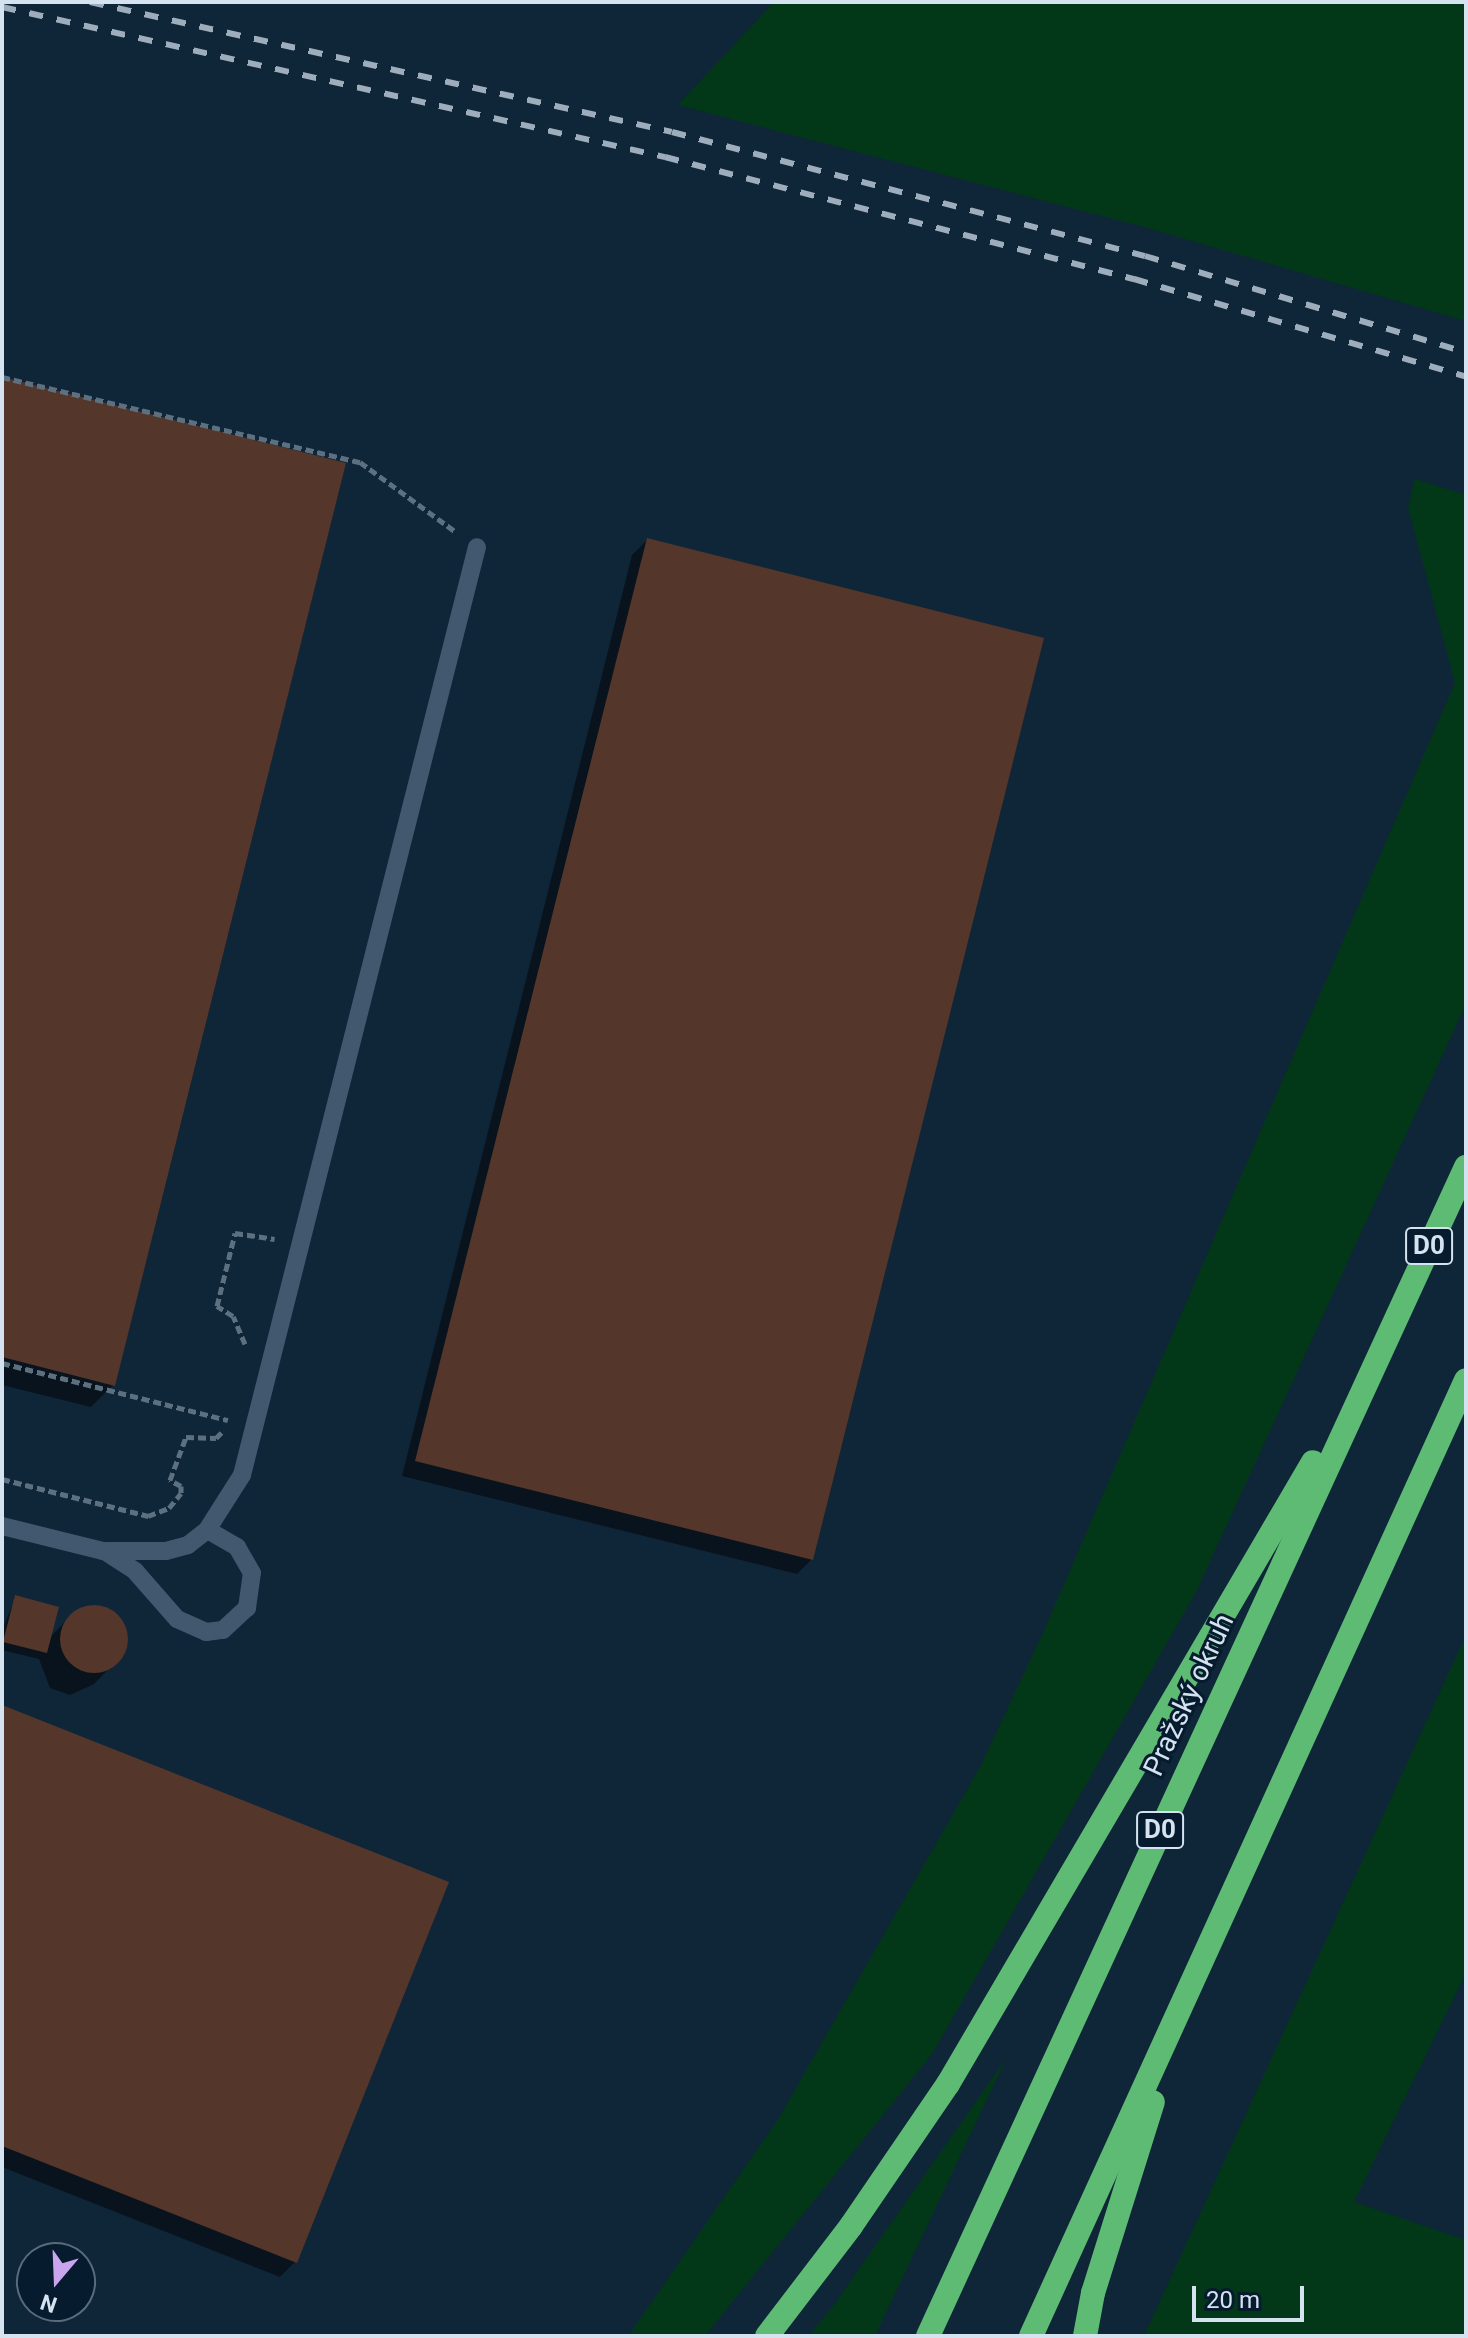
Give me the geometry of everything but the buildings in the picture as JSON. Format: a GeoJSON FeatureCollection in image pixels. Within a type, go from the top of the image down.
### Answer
{"type":"FeatureCollection","features":[{"type":"Feature","properties":{"kind":"highway","name":"Pražský okruh"},"geometry":{"type":"LineString","coordinates":[[928,2336],[1466,1167]]}},
{"type":"Feature","properties":{"kind":"highway"},"geometry":{"type":"LineString","coordinates":[[767,2336],[851,2226],[948,2084],[1392,1325]]}},
{"type":"Feature","properties":{"kind":"highway"},"geometry":{"type":"LineString","coordinates":[[1031,2336],[1183,2008],[1466,1380]]}},
{"type":"Feature","properties":{"kind":"highway"},"geometry":{"type":"LineString","coordinates":[[1085,2336],[1093,2293],[1183,2008]]}},
{"type":"Feature","properties":{"kind":"lane"},"geometry":{"type":"LineString","coordinates":[[2,1526],[103,1551],[166,1551],[188,1545],[207,1530],[242,1475],[252,1448],[477,547]]}},
{"type":"Feature","properties":{"kind":"lane"},"geometry":{"type":"LineString","coordinates":[[103,1551],[135,1571],[177,1619],[206,1632],[223,1630],[247,1608],[252,1573],[237,1547],[207,1530]]}},
{"type":"Feature","properties":{"kind":"path"},"geometry":{"type":"LineString","coordinates":[[2,377],[360,462],[477,547]]}},
{"type":"Feature","properties":{"kind":"path"},"geometry":{"type":"LineString","coordinates":[[245,1353],[240,1325],[217,1306],[235,1233],[303,1244]]}},
{"type":"Feature","properties":{"kind":"path"},"geometry":{"type":"LineString","coordinates":[[2,1363],[228,1420]]}},
{"type":"Feature","properties":{"kind":"path"},"geometry":{"type":"LineString","coordinates":[[2,1479],[148,1516],[159,1514],[181,1493],[181,1486],[170,1480],[186,1437],[216,1438],[228,1420],[231,1406]]}},
{"type":"Feature","properties":{"kind":"green space"},"geometry":{"type":"Polygon","coordinates":[[[774,2],[1466,2],[1466,321],[1148,228],[678,105],[774,2]]]}},
{"type":"Feature","properties":{"kind":"green space"},"geometry":{"type":"Polygon","coordinates":[[[1415,479],[1466,495],[1466,1004],[1196,1592],[932,2054],[705,2336],[628,2336],[777,2121],[980,1767],[1042,1635],[1455,683],[1408,507],[1415,479]]]}},
{"type":"Feature","properties":{"kind":"green space"},"geometry":{"type":"Polygon","coordinates":[[[1466,1635],[1466,1973],[1354,2202],[1466,2240],[1466,2336],[1144,2336],[1466,1635]]]}},
{"type":"Feature","properties":{"kind":"green space"},"geometry":{"type":"Polygon","coordinates":[[[1007,2057],[875,2336],[809,2336],[836,2302],[1007,2057]]]}},
{"type":"Feature","properties":{"kind":"railway"},"geometry":{"type":"LineString","coordinates":[[90,2],[672,132],[1145,256],[1466,352]]}},
{"type":"Feature","properties":{"kind":"railway"},"geometry":{"type":"LineString","coordinates":[[2,7],[665,157],[1134,279],[1466,377]]}}]}
